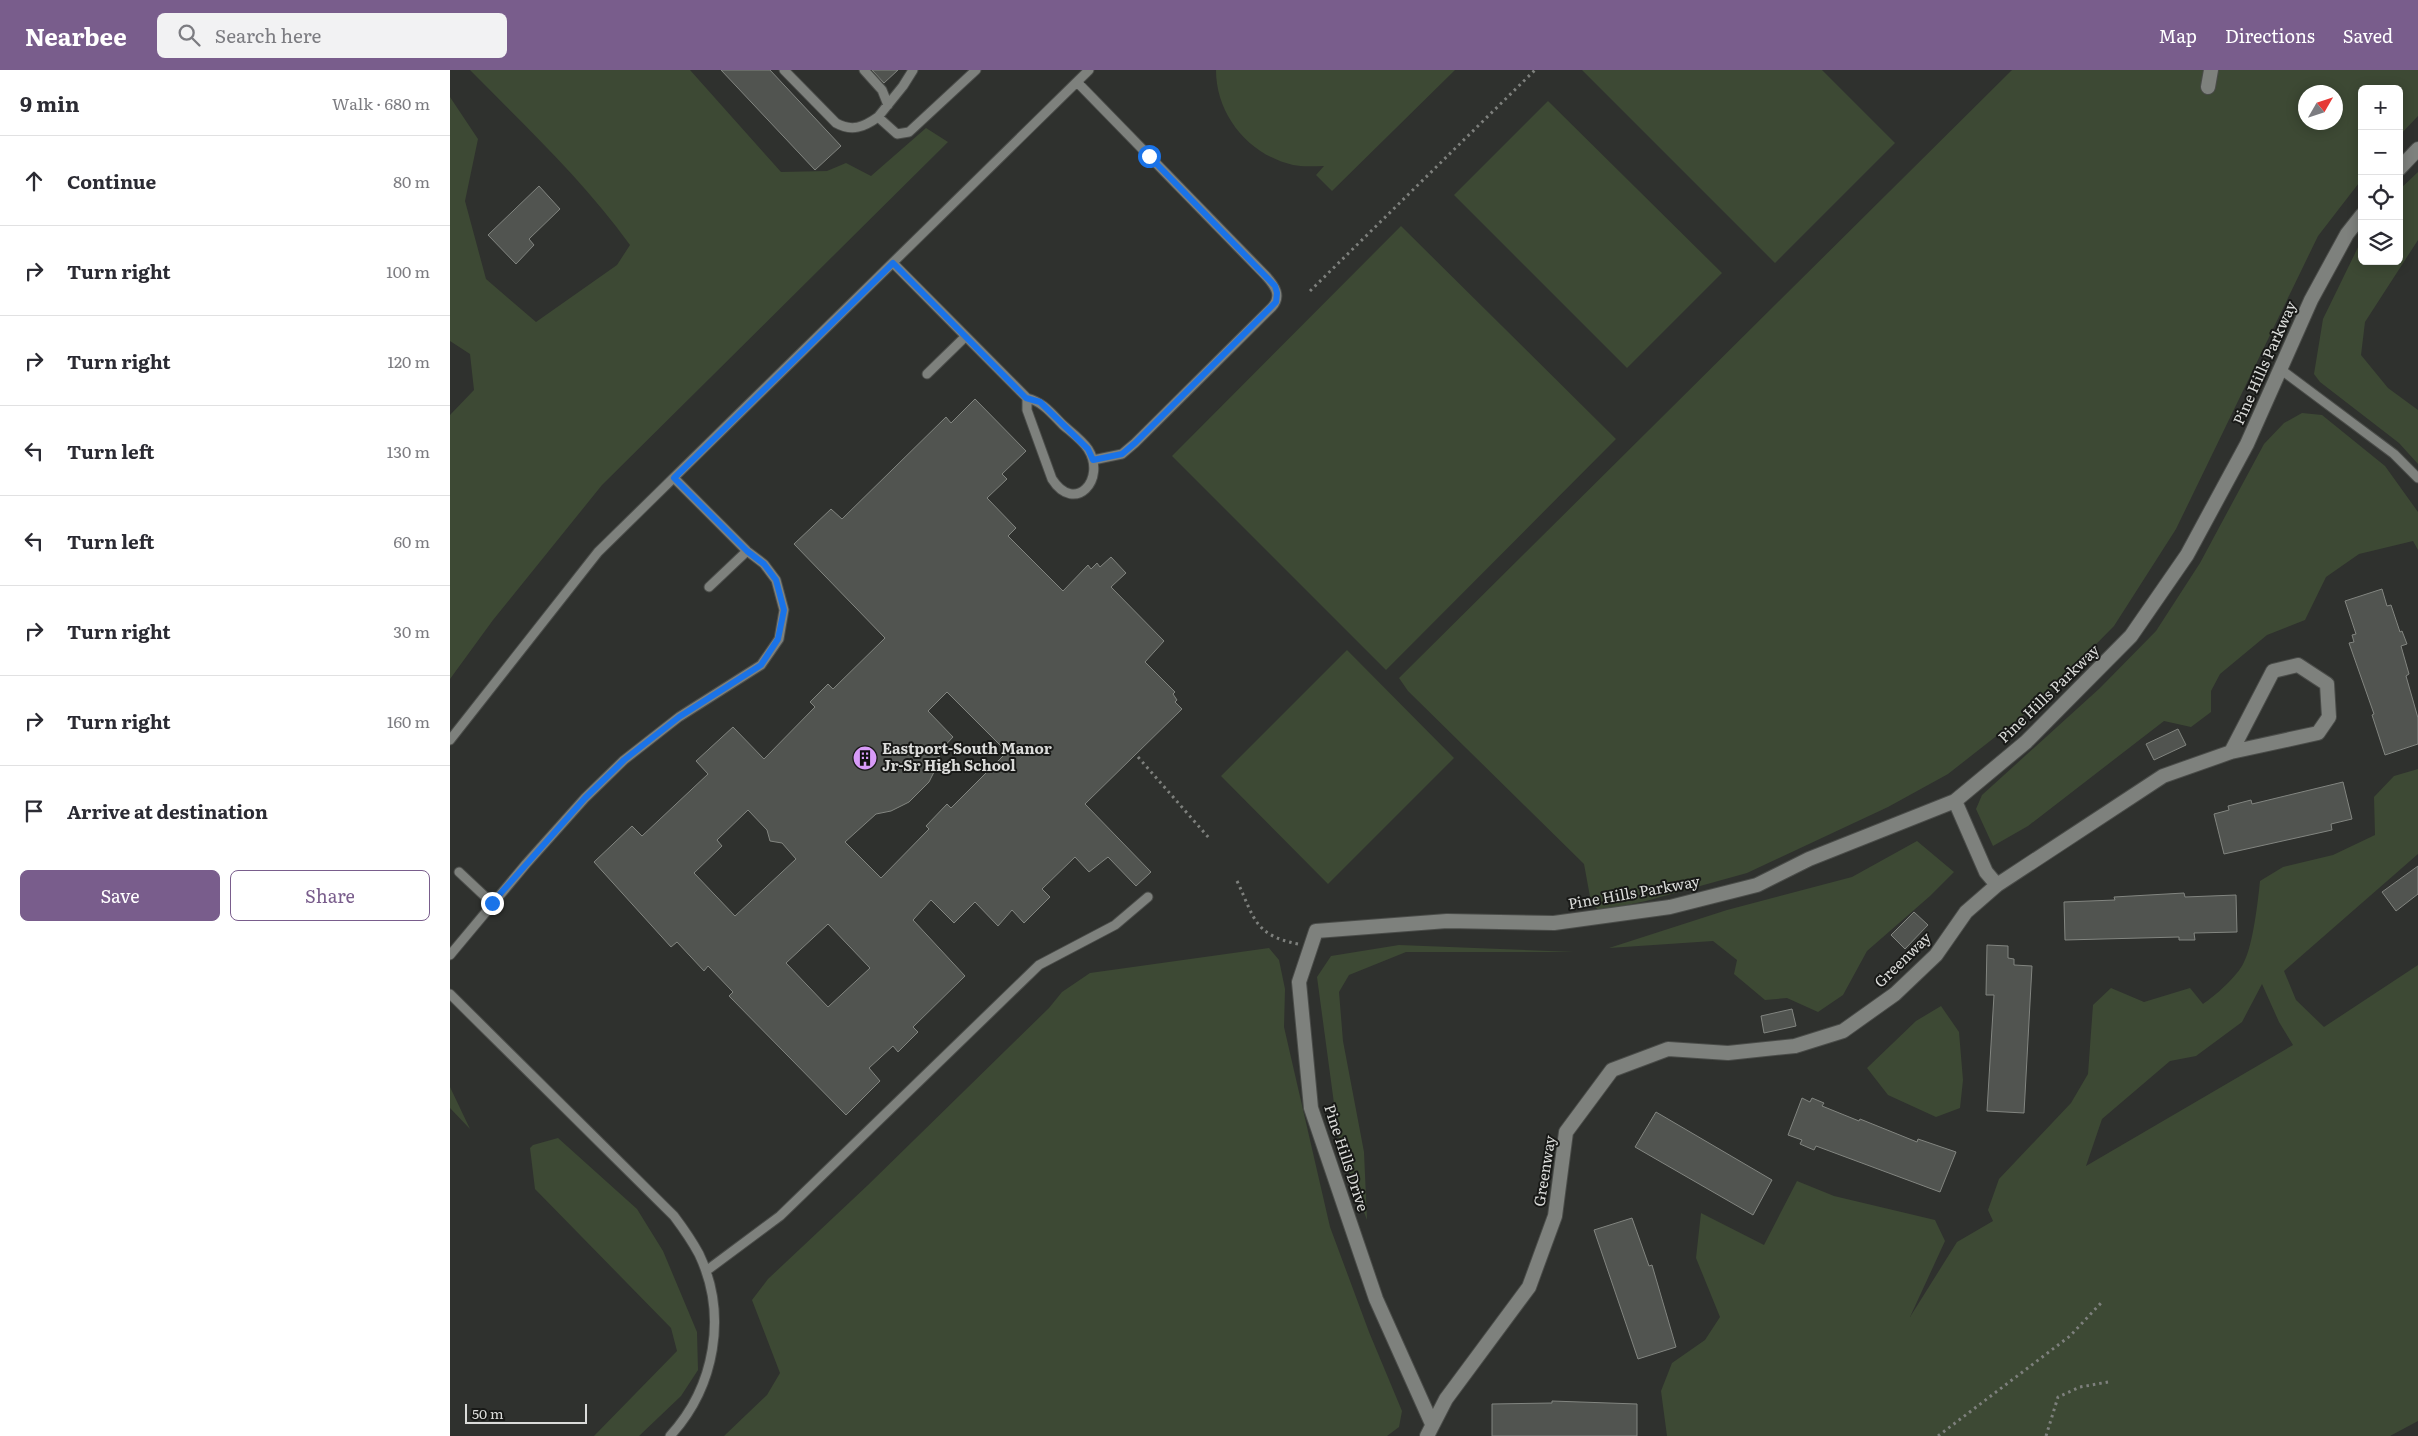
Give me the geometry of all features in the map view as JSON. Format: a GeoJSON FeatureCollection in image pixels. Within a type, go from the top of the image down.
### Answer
{"type":"FeatureCollection","features":[{"type":"Feature","properties":{"kind":"street"},"geometry":{"type":"LineString","coordinates":[[2208,87],[2211,70]]}},
{"type":"Feature","properties":{"kind":"street"},"geometry":{"type":"LineString","coordinates":[[2403,165],[2418,149]]}},
{"type":"Feature","properties":{"kind":"street","name":"Pine Hills Parkway"},"geometry":{"type":"LineString","coordinates":[[1447,921],[1554,923],[1670,907],[1757,885],[1809,859],[1955,801],[2026,742],[2131,636],[2187,555],[2247,444],[2311,300],[2347,234],[2358,220]]}},
{"type":"Feature","properties":{"kind":"street","name":"Greenway"},"geometry":{"type":"LineString","coordinates":[[1429,1430],[1446,1399],[1529,1288],[1555,1216],[1566,1132],[1612,1070],[1668,1049],[1728,1053],[1795,1046],[1843,1030],[1895,994],[1936,955],[1966,912],[1997,885],[2163,776],[2231,752],[2318,733],[2329,716],[2327,684],[2298,665],[2273,671],[2231,752]]}},
{"type":"Feature","properties":{"kind":"street"},"geometry":{"type":"LineString","coordinates":[[1955,801],[1986,872],[1997,885]]}},
{"type":"Feature","properties":{"kind":"street","name":"Pine Hills Drive"},"geometry":{"type":"LineString","coordinates":[[1429,1430],[1376,1299],[1311,1108],[1299,982],[1316,931],[1447,921]]}},
{"type":"Feature","properties":{"kind":"lane"},"geometry":{"type":"LineString","coordinates":[[784,70],[836,123],[845,128],[860,128],[878,117],[904,86],[913,70]]}},
{"type":"Feature","properties":{"kind":"lane"},"geometry":{"type":"LineString","coordinates":[[864,70],[882,90],[888,105]]}},
{"type":"Feature","properties":{"kind":"lane"},"geometry":{"type":"LineString","coordinates":[[878,117],[898,134],[910,132],[976,70]]}},
{"type":"Feature","properties":{"kind":"lane"},"geometry":{"type":"LineString","coordinates":[[450,740],[593,558],[1089,70]]}},
{"type":"Feature","properties":{"kind":"lane"},"geometry":{"type":"LineString","coordinates":[[1077,82],[1275,286],[1277,293],[1276,302],[1135,443],[1122,454],[1093,460]]}},
{"type":"Feature","properties":{"kind":"lane"},"geometry":{"type":"LineString","coordinates":[[893,263],[1026,398],[1040,402],[1088,449],[1093,460],[1094,478],[1088,488],[1079,494],[1070,495],[1058,489],[1052,479],[1030,418],[1026,398]]}},
{"type":"Feature","properties":{"kind":"lane"},"geometry":{"type":"LineString","coordinates":[[927,374],[965,337]]}},
{"type":"Feature","properties":{"kind":"lane"},"geometry":{"type":"LineString","coordinates":[[2280,369],[2394,454],[2418,478]]}},
{"type":"Feature","properties":{"kind":"lane"},"geometry":{"type":"LineString","coordinates":[[450,955],[492,903],[585,798],[624,760],[679,717],[761,665],[773,649],[782,625],[784,610],[782,594],[776,580],[764,564],[747,551],[674,478]]}},
{"type":"Feature","properties":{"kind":"lane"},"geometry":{"type":"LineString","coordinates":[[709,587],[747,551]]}},
{"type":"Feature","properties":{"kind":"lane"},"geometry":{"type":"LineString","coordinates":[[459,872],[492,903]]}},
{"type":"Feature","properties":{"kind":"lane"},"geometry":{"type":"LineString","coordinates":[[706,1271],[780,1216],[1038,965],[1115,925],[1148,897]]}},
{"type":"Feature","properties":{"kind":"lane"},"geometry":{"type":"LineString","coordinates":[[450,994],[674,1216],[689,1237],[706,1271],[715,1322],[715,1344],[703,1386],[684,1418],[670,1436]]}},
{"type":"Feature","properties":{"kind":"path"},"geometry":{"type":"LineString","coordinates":[[1310,291],[1534,70]]}},
{"type":"Feature","properties":{"kind":"path"},"geometry":{"type":"LineString","coordinates":[[1138,757],[1209,838]]}},
{"type":"Feature","properties":{"kind":"path"},"geometry":{"type":"LineString","coordinates":[[1237,882],[1260,929],[1282,941],[1311,947]]}},
{"type":"Feature","properties":{"kind":"path"},"geometry":{"type":"LineString","coordinates":[[1938,1436],[2070,1336],[2101,1303]]}},
{"type":"Feature","properties":{"kind":"path"},"geometry":{"type":"LineString","coordinates":[[2046,1436],[2058,1397],[2080,1387],[2108,1382]]}},
{"type":"Feature","properties":{"kind":"green space"},"geometry":{"type":"Polygon","coordinates":[[[470,70],[690,70],[781,172],[827,171],[846,163],[871,176],[926,128],[948,142],[602,485],[493,620],[450,679],[450,415],[474,390],[470,354],[450,341],[450,97],[478,139],[465,201],[486,279],[536,322],[617,265],[630,245],[574,176],[470,70]]]}},
{"type":"Feature","properties":{"kind":"green space"},"geometry":{"type":"Polygon","coordinates":[[[1216,70],[1455,70],[1332,191],[1316,175],[1324,166],[1297,166],[1277,160],[1262,152],[1238,131],[1222,102],[1216,70]]]}},
{"type":"Feature","properties":{"kind":"green space"},"geometry":{"type":"Polygon","coordinates":[[[1582,70],[1822,70],[1895,143],[1775,263],[1582,70]]]}},
{"type":"Feature","properties":{"kind":"green space"},"geometry":{"type":"Polygon","coordinates":[[[2012,70],[2418,70],[2418,116],[2403,132],[2403,85],[2358,85],[2358,184],[2318,236],[2176,529],[2114,626],[2036,705],[1948,774],[1888,807],[1747,873],[1646,901],[1599,911],[1591,902],[1584,864],[1408,691],[1399,678],[2012,70]]]}},
{"type":"Feature","properties":{"kind":"green space"},"geometry":{"type":"Polygon","coordinates":[[[1548,101],[1722,273],[1627,368],[1454,195],[1548,101]]]}},
{"type":"Feature","properties":{"kind":"green space"},"geometry":{"type":"Polygon","coordinates":[[[2418,172],[2418,240],[2403,263],[2403,220],[2403,186],[2418,172]]]}},
{"type":"Feature","properties":{"kind":"green space"},"geometry":{"type":"Polygon","coordinates":[[[1401,226],[1616,439],[1386,670],[1172,456],[1401,226]]]}},
{"type":"Feature","properties":{"kind":"green space"},"geometry":{"type":"Polygon","coordinates":[[[2358,247],[2358,265],[2402,265],[2365,322],[2361,355],[2388,388],[2418,410],[2418,464],[2399,443],[2320,382],[2314,374],[2323,319],[2358,247]]]}},
{"type":"Feature","properties":{"kind":"green space"},"geometry":{"type":"Polygon","coordinates":[[[2302,413],[2322,415],[2385,466],[2418,512],[2418,550],[2413,541],[2359,554],[2326,577],[2305,620],[2267,635],[2220,674],[2211,691],[2211,712],[2191,727],[2164,721],[2028,826],[1993,846],[1976,809],[1982,795],[2100,688],[2156,631],[2200,563],[2264,444],[2284,423],[2302,413]]]}},
{"type":"Feature","properties":{"kind":"green space"},"geometry":{"type":"Polygon","coordinates":[[[1347,650],[1454,758],[1328,884],[1221,776],[1347,650]]]}},
{"type":"Feature","properties":{"kind":"green space"},"geometry":{"type":"Polygon","coordinates":[[[2418,769],[2418,854],[2284,971],[2296,1000],[2324,1027],[2418,965],[2418,1421],[2390,1436],[1667,1436],[1661,1391],[1672,1363],[1705,1340],[1720,1317],[1696,1258],[1701,1213],[1764,1245],[1797,1181],[1834,1196],[1935,1220],[1945,1241],[1910,1317],[1957,1242],[1993,1221],[1988,1210],[1999,1179],[2071,1103],[2088,1074],[2093,1005],[2111,988],[2144,1002],[2190,988],[2203,1004],[2232,979],[2244,962],[2252,934],[2260,881],[2283,867],[2333,855],[2375,835],[2374,797],[2394,776],[2418,769]],[[2262,984],[2242,1022],[2196,1056],[2170,1061],[2102,1119],[2086,1166],[2293,1045],[2279,1022],[2262,984]]]}},
{"type":"Feature","properties":{"kind":"green space"},"geometry":{"type":"Polygon","coordinates":[[[1917,841],[1954,872],[1930,896],[1867,951],[1843,995],[1818,1012],[1787,998],[1765,1000],[1734,974],[1737,960],[1713,941],[1609,948],[1727,910],[1852,877],[1917,841]]]}},
{"type":"Feature","properties":{"kind":"green space"},"geometry":{"type":"Polygon","coordinates":[[[1399,945],[1574,952],[1406,952],[1349,975],[1339,992],[1343,1041],[1364,1152],[1367,1220],[1340,1148],[1317,977],[1331,956],[1399,945]]]}},
{"type":"Feature","properties":{"kind":"green space"},"geometry":{"type":"Polygon","coordinates":[[[1269,948],[1279,960],[1285,989],[1284,1027],[1330,1227],[1369,1332],[1402,1411],[1399,1427],[1387,1436],[724,1436],[767,1395],[780,1373],[752,1300],[768,1279],[868,1185],[1049,1008],[1062,992],[1090,973],[1269,948]]]}},
{"type":"Feature","properties":{"kind":"green space"},"geometry":{"type":"Polygon","coordinates":[[[1941,1006],[1959,1032],[1963,1080],[1960,1108],[1936,1117],[1888,1095],[1867,1068],[1916,1021],[1941,1006]]]}},
{"type":"Feature","properties":{"kind":"green space"},"geometry":{"type":"Polygon","coordinates":[[[450,1087],[470,1129],[450,1108],[450,1087]]]}},
{"type":"Feature","properties":{"kind":"green space"},"geometry":{"type":"Polygon","coordinates":[[[558,1138],[637,1209],[663,1251],[697,1332],[698,1370],[681,1396],[639,1436],[594,1436],[677,1351],[671,1328],[535,1189],[530,1148],[533,1145],[558,1138]]]}},
{"type":"Feature","properties":{"kind":"building"},"geometry":{"type":"Polygon","coordinates":[[[721,70],[770,70],[841,146],[815,170],[721,70]]]}},
{"type":"Feature","properties":{"kind":"building"},"geometry":{"type":"Polygon","coordinates":[[[872,70],[898,70],[884,83],[872,70]]]}},
{"type":"Feature","properties":{"kind":"building"},"geometry":{"type":"Polygon","coordinates":[[[539,186],[560,209],[529,239],[534,245],[516,264],[488,235],[539,186]]]}},
{"type":"Feature","properties":{"kind":"building","name":"Eastport-South Manor Jr-Sr High School"},"geometry":{"type":"Polygon","coordinates":[[[975,399],[1026,451],[1002,474],[1007,479],[987,498],[1016,528],[1008,536],[1063,591],[1088,565],[1091,569],[1097,563],[1100,567],[1111,557],[1126,573],[1111,587],[1164,641],[1145,662],[1175,692],[1173,694],[1177,700],[1175,702],[1182,709],[1085,804],[1151,872],[1136,886],[1108,857],[1089,872],[1075,857],[1042,889],[1050,897],[1024,923],[1012,910],[998,926],[975,902],[954,923],[931,900],[913,920],[965,976],[913,1027],[918,1032],[898,1052],[893,1046],[869,1068],[880,1081],[846,1115],[729,996],[733,992],[708,966],[704,971],[677,942],[671,947],[594,862],[632,826],[642,836],[708,774],[696,761],[733,727],[764,759],[815,707],[810,702],[828,684],[833,689],[885,638],[794,544],[831,509],[842,519],[946,417],[951,423],[975,399]],[[947,692],[928,711],[953,737],[940,751],[938,764],[929,782],[909,802],[891,811],[876,814],[845,842],[881,878],[929,829],[926,826],[947,804],[951,808],[1007,752],[947,692]],[[748,810],[717,840],[722,846],[694,873],[735,916],[796,859],[782,843],[770,841],[767,830],[748,810]],[[828,924],[786,963],[828,1007],[870,968],[828,924]]]}},
{"type":"Feature","properties":{"kind":"building"},"geometry":{"type":"Polygon","coordinates":[[[2382,589],[2387,606],[2391,605],[2400,632],[2402,631],[2407,644],[2401,646],[2409,674],[2406,676],[2418,718],[2418,744],[2385,755],[2372,715],[2374,714],[2349,643],[2354,642],[2352,635],[2356,634],[2345,601],[2382,589]]]}},
{"type":"Feature","properties":{"kind":"building"},"geometry":{"type":"Polygon","coordinates":[[[2178,729],[2186,745],[2154,760],[2146,744],[2178,729]]]}},
{"type":"Feature","properties":{"kind":"building"},"geometry":{"type":"Polygon","coordinates":[[[2343,782],[2352,819],[2331,824],[2332,830],[2224,854],[2214,814],[2229,810],[2228,806],[2251,800],[2252,804],[2343,782]]]}},
{"type":"Feature","properties":{"kind":"building"},"geometry":{"type":"Polygon","coordinates":[[[2418,866],[2418,894],[2396,911],[2382,892],[2418,866]]]}},
{"type":"Feature","properties":{"kind":"building"},"geometry":{"type":"Polygon","coordinates":[[[2184,893],[2185,897],[2236,895],[2237,932],[2194,933],[2195,940],[2179,940],[2179,937],[2065,940],[2064,902],[2115,900],[2114,897],[2184,893]]]}},
{"type":"Feature","properties":{"kind":"building"},"geometry":{"type":"Polygon","coordinates":[[[1914,912],[1928,925],[1905,949],[1891,935],[1914,912]]]}},
{"type":"Feature","properties":{"kind":"building"},"geometry":{"type":"Polygon","coordinates":[[[1987,945],[2008,946],[2008,958],[2014,959],[2014,965],[2032,966],[2024,1113],[1987,1111],[1994,995],[1986,995],[1987,945]]]}},
{"type":"Feature","properties":{"kind":"building"},"geometry":{"type":"Polygon","coordinates":[[[1792,1009],[1796,1026],[1764,1033],[1761,1016],[1792,1009]]]}},
{"type":"Feature","properties":{"kind":"building"},"geometry":{"type":"Polygon","coordinates":[[[1802,1098],[1810,1102],[1812,1098],[1824,1103],[1822,1106],[1917,1142],[1918,1139],[1956,1152],[1940,1192],[1816,1146],[1814,1150],[1800,1144],[1802,1140],[1788,1135],[1802,1098]]]}},
{"type":"Feature","properties":{"kind":"building"},"geometry":{"type":"Polygon","coordinates":[[[1656,1112],[1772,1180],[1753,1215],[1635,1147],[1656,1112]]]}},
{"type":"Feature","properties":{"kind":"building"},"geometry":{"type":"Polygon","coordinates":[[[1632,1218],[1649,1266],[1652,1265],[1676,1347],[1638,1359],[1594,1230],[1632,1218]]]}},
{"type":"Feature","properties":{"kind":"building"},"geometry":{"type":"Polygon","coordinates":[[[1552,1401],[1637,1404],[1637,1436],[1492,1436],[1492,1404],[1552,1403],[1552,1401]]]}},
{"type":"Feature","properties":{"kind":"place","name":"Eastport-South Manor Jr-Sr High School"},"geometry":{"type":"Point","coordinates":[865,758]}},
{"type":"Feature","properties":{"kind":"route"},"geometry":{"type":"LineString","coordinates":[[492,903],[585,798],[624,760],[679,717],[761,665],[773,649],[782,625],[784,610],[782,594],[776,580],[764,564],[747,551],[674,478],[893,263],[1026,398],[1040,402],[1088,449],[1093,460],[1122,454],[1135,443],[1276,302],[1277,293],[1275,286],[1149,156]]}}]}
